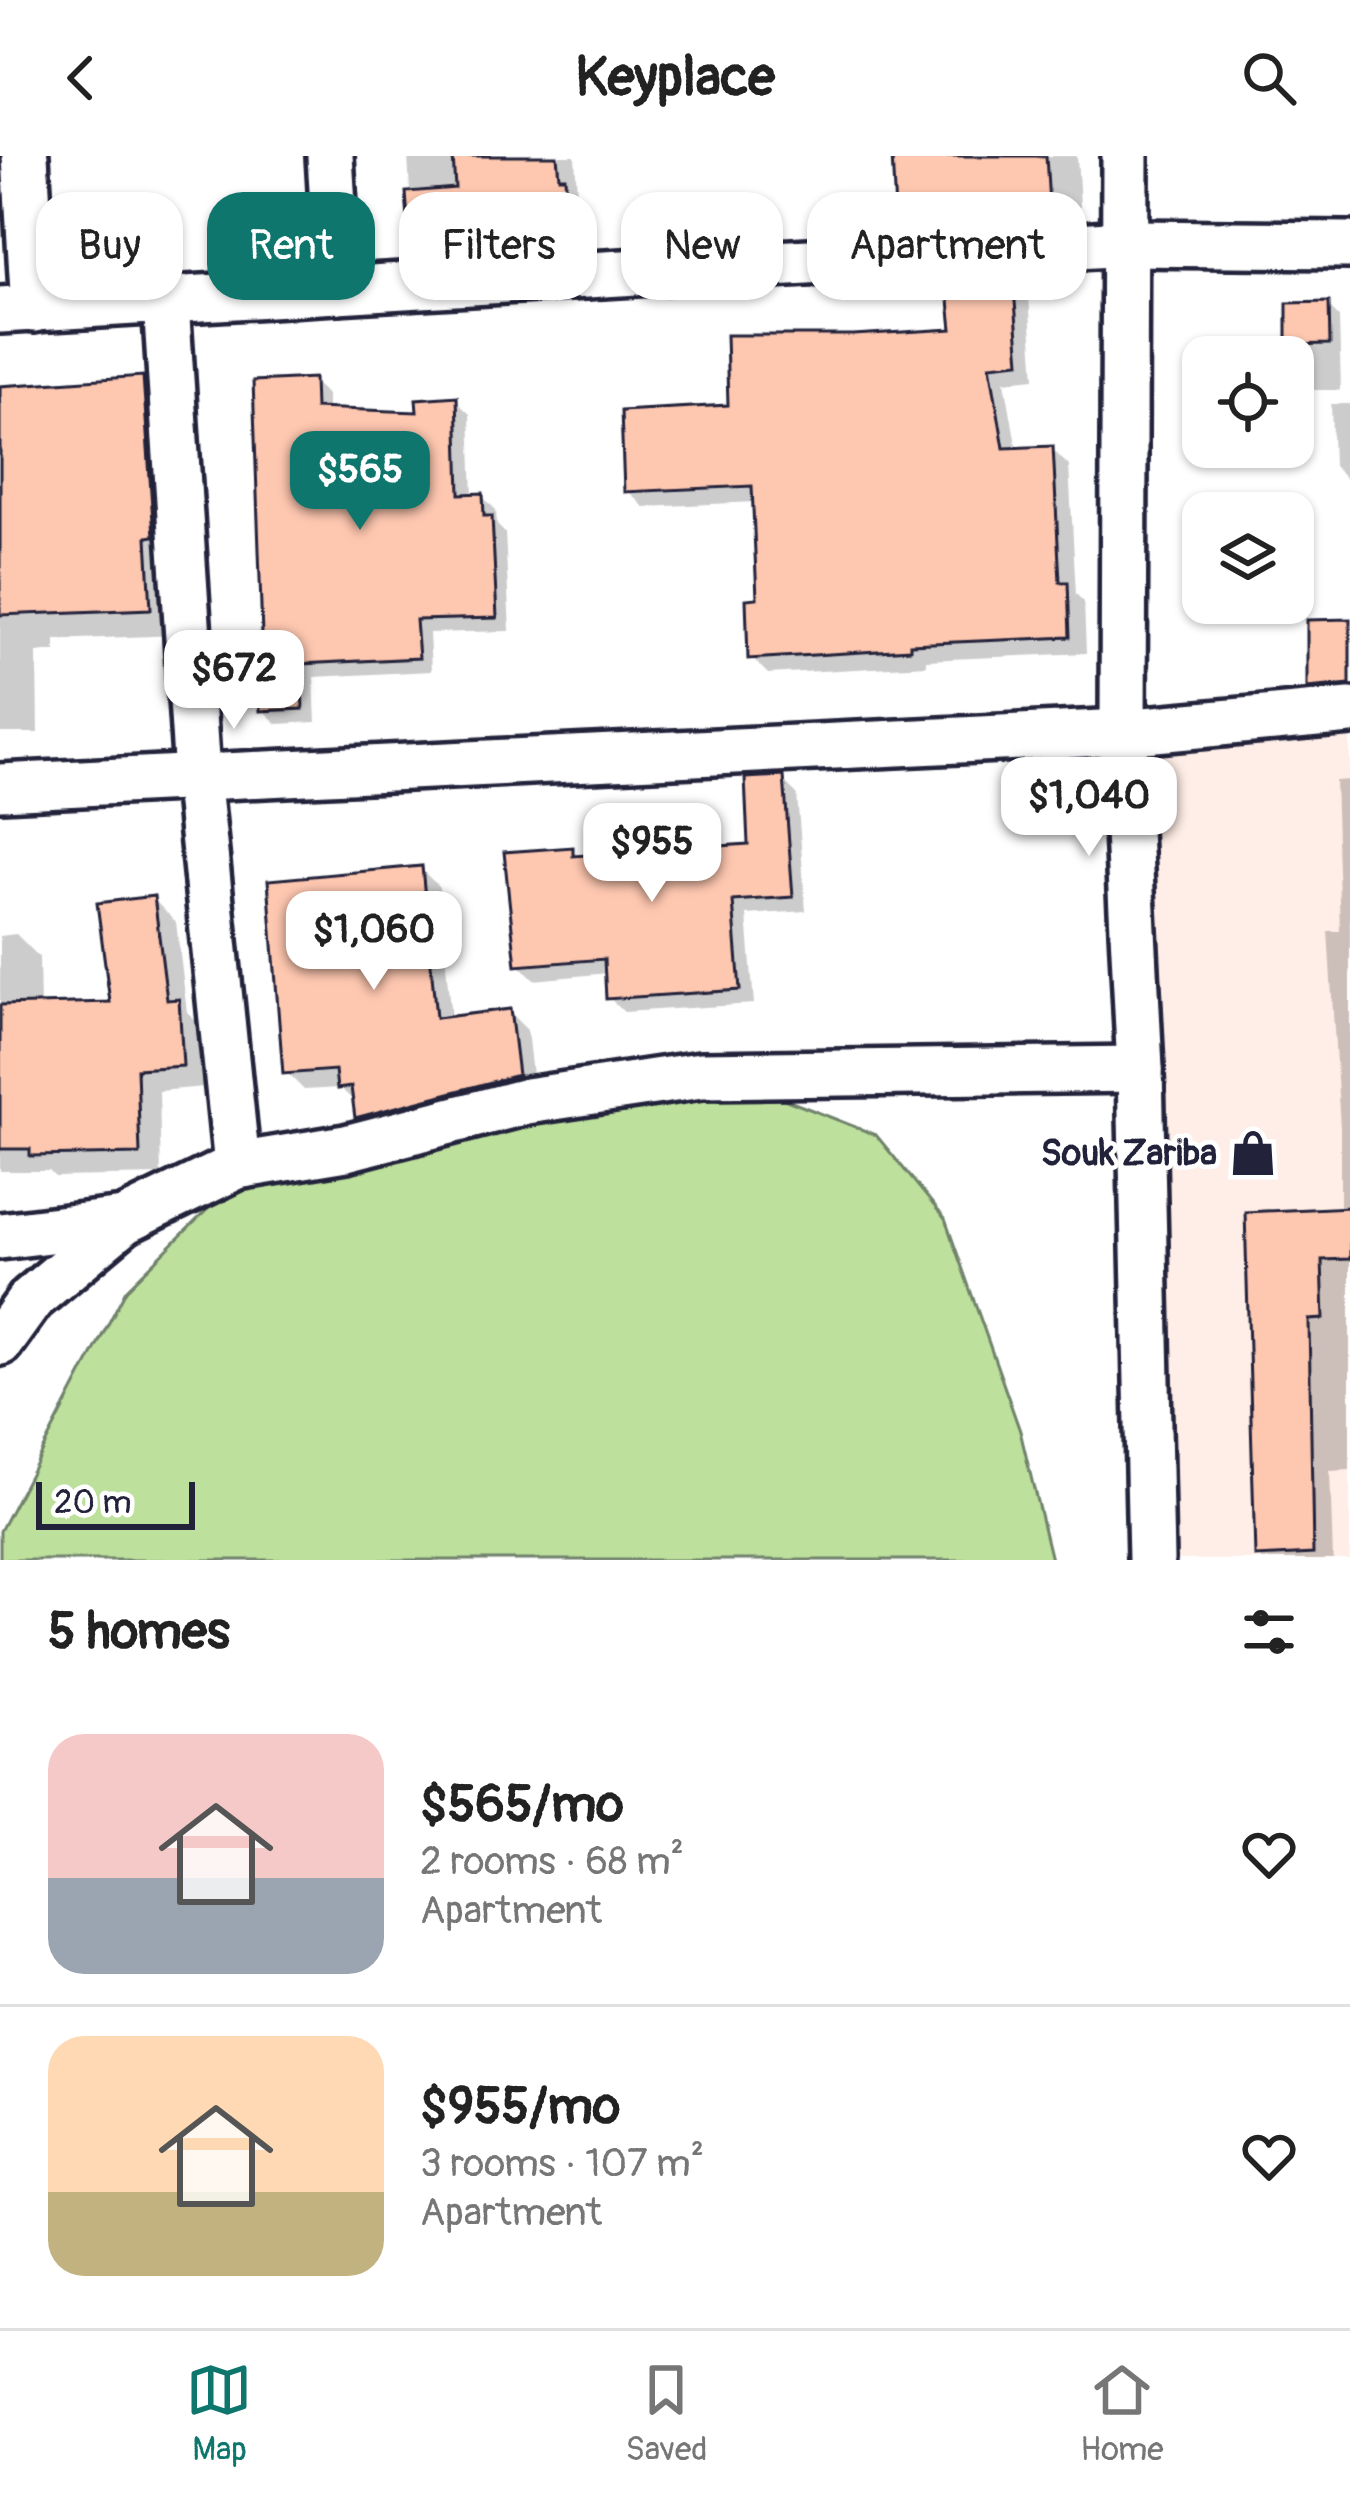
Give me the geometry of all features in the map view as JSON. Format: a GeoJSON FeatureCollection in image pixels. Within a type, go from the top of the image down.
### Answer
{"type":"FeatureCollection","features":[{"type":"Feature","properties":{"kind":"street"},"geometry":{"type":"LineString","coordinates":[[25,156],[17,309],[207,300]]}},
{"type":"Feature","properties":{"kind":"street"},"geometry":{"type":"LineString","coordinates":[[330,156],[332,192]]}},
{"type":"Feature","properties":{"kind":"street"},"geometry":{"type":"LineString","coordinates":[[1125,156],[1123,733],[1140,1069],[1151,1560]]}},
{"type":"Feature","properties":{"kind":"street"},"geometry":{"type":"LineString","coordinates":[[375,288],[1127,243],[1350,245]]}},
{"type":"Feature","properties":{"kind":"street"},"geometry":{"type":"LineString","coordinates":[[166,303],[196,775],[237,1166]]}},
{"type":"Feature","properties":{"kind":"street"},"geometry":{"type":"LineString","coordinates":[[0,787],[1123,733],[1350,711]]}},
{"type":"Feature","properties":{"kind":"street"},"geometry":{"type":"LineString","coordinates":[[0,1342],[31,1299],[124,1222],[237,1166],[346,1148],[527,1101],[701,1075],[1140,1069]]}},
{"type":"Feature","properties":{"kind":"street"},"geometry":{"type":"LineString","coordinates":[[0,1236],[124,1222]]}},
{"type":"Feature","properties":{"kind":"shaded area","name":"Souk Zariba"},"geometry":{"type":"Polygon","coordinates":[[[1350,727],[1350,1560],[1167,1560],[1144,746],[1350,727]]]}},
{"type":"Feature","properties":{"kind":"green space"},"geometry":{"type":"Polygon","coordinates":[[[766,1092],[876,1135],[945,1219],[1020,1431],[1051,1560],[0,1560],[0,1531],[126,1290],[224,1193],[378,1149],[645,1094],[766,1092]]]}},
{"type":"Feature","properties":{"kind":"building"},"geometry":{"type":"Polygon","coordinates":[[[453,156],[557,156],[566,192],[406,192],[455,188],[453,156]]]}},
{"type":"Feature","properties":{"kind":"building"},"geometry":{"type":"Polygon","coordinates":[[[892,156],[1046,156],[1048,192],[894,192],[892,156]]]}},
{"type":"Feature","properties":{"kind":"building"},"geometry":{"type":"Polygon","coordinates":[[[949,300],[1015,300],[1020,362],[990,365],[1004,448],[1053,446],[1060,582],[1068,582],[1070,637],[910,644],[910,649],[748,659],[746,599],[757,598],[752,486],[624,492],[621,411],[728,405],[726,335],[952,329],[949,300]]]}},
{"type":"Feature","properties":{"kind":"building"},"geometry":{"type":"Polygon","coordinates":[[[1329,302],[1330,344],[1314,344],[1314,336],[1287,336],[1287,303],[1329,302]]]}},
{"type":"Feature","properties":{"kind":"building"},"geometry":{"type":"Polygon","coordinates":[[[143,376],[154,536],[147,537],[151,609],[0,615],[0,386],[143,376]]]}},
{"type":"Feature","properties":{"kind":"building"},"geometry":{"type":"Polygon","coordinates":[[[314,378],[315,408],[417,412],[416,399],[457,396],[460,494],[483,493],[484,516],[492,516],[497,618],[416,620],[419,658],[301,664],[303,709],[260,711],[257,635],[262,635],[253,381],[314,378]]]}},
{"type":"Feature","properties":{"kind":"building"},"geometry":{"type":"Polygon","coordinates":[[[1350,619],[1350,684],[1307,688],[1307,624],[1350,619]]]}},
{"type":"Feature","properties":{"kind":"building"},"geometry":{"type":"Polygon","coordinates":[[[784,776],[793,897],[733,901],[740,990],[606,999],[604,959],[516,966],[504,852],[573,847],[573,856],[748,844],[745,778],[784,776]]]}},
{"type":"Feature","properties":{"kind":"building"},"geometry":{"type":"Polygon","coordinates":[[[422,866],[436,1018],[510,1009],[518,1075],[355,1118],[351,1087],[337,1089],[335,1070],[283,1074],[268,880],[422,866]]]}},
{"type":"Feature","properties":{"kind":"building"},"geometry":{"type":"Polygon","coordinates":[[[154,896],[167,1000],[179,999],[183,1066],[137,1069],[140,1154],[30,1156],[30,1149],[0,1149],[0,1005],[110,1002],[97,903],[154,896]]]}},
{"type":"Feature","properties":{"kind":"building"},"geometry":{"type":"Polygon","coordinates":[[[1350,1207],[1350,1259],[1322,1260],[1324,1319],[1309,1320],[1313,1554],[1255,1557],[1245,1212],[1350,1207]]]}},
{"type":"Feature","properties":{"kind":"place","name":"Souk Zariba"},"geometry":{"type":"Point","coordinates":[1253,1153]}}]}
